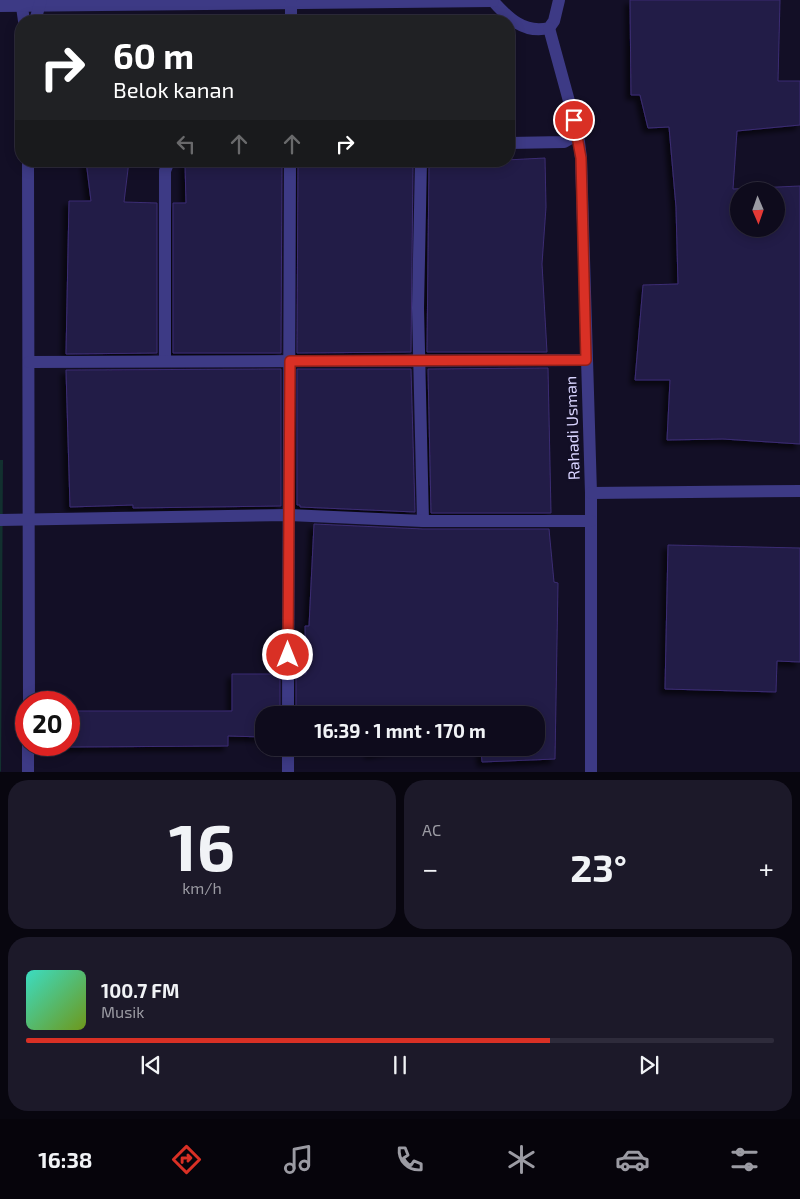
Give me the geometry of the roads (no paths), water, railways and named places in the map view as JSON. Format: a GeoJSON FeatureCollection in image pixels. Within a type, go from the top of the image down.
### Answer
{"type":"FeatureCollection","features":[{"type":"Feature","properties":{"kind":"street"},"geometry":{"type":"LineString","coordinates":[[0,6],[41,2],[493,0],[509,15]]}},
{"type":"Feature","properties":{"kind":"street"},"geometry":{"type":"LineString","coordinates":[[515,21],[519,25],[538,31],[549,28],[554,21],[559,0]]}},
{"type":"Feature","properties":{"kind":"street"},"geometry":{"type":"LineString","coordinates":[[38,15],[41,2]]}},
{"type":"Feature","properties":{"kind":"street"},"geometry":{"type":"LineString","coordinates":[[291,2],[291,15]]}},
{"type":"Feature","properties":{"kind":"street","name":"Rahadi Usman"},"geometry":{"type":"LineString","coordinates":[[549,28],[578,134],[581,158],[591,494],[590,772]]}},
{"type":"Feature","properties":{"kind":"street"},"geometry":{"type":"LineString","coordinates":[[515,143],[564,142],[578,134]]}},
{"type":"Feature","properties":{"kind":"street"},"geometry":{"type":"LineString","coordinates":[[28,167],[29,691]]}},
{"type":"Feature","properties":{"kind":"street"},"geometry":{"type":"LineString","coordinates":[[165,361],[165,171],[167,167]]}},
{"type":"Feature","properties":{"kind":"street"},"geometry":{"type":"LineString","coordinates":[[288,706],[290,167]]}},
{"type":"Feature","properties":{"kind":"street"},"geometry":{"type":"LineString","coordinates":[[421,167],[418,280],[423,521]]}},
{"type":"Feature","properties":{"kind":"street"},"geometry":{"type":"LineString","coordinates":[[29,362],[586,360]]}},
{"type":"Feature","properties":{"kind":"street"},"geometry":{"type":"LineString","coordinates":[[591,494],[800,491]]}},
{"type":"Feature","properties":{"kind":"street"},"geometry":{"type":"LineString","coordinates":[[0,520],[289,516],[423,521],[591,521]]}},
{"type":"Feature","properties":{"kind":"street"},"geometry":{"type":"LineString","coordinates":[[28,756],[28,772]]}},
{"type":"Feature","properties":{"kind":"street"},"geometry":{"type":"LineString","coordinates":[[288,756],[288,772]]}}]}
